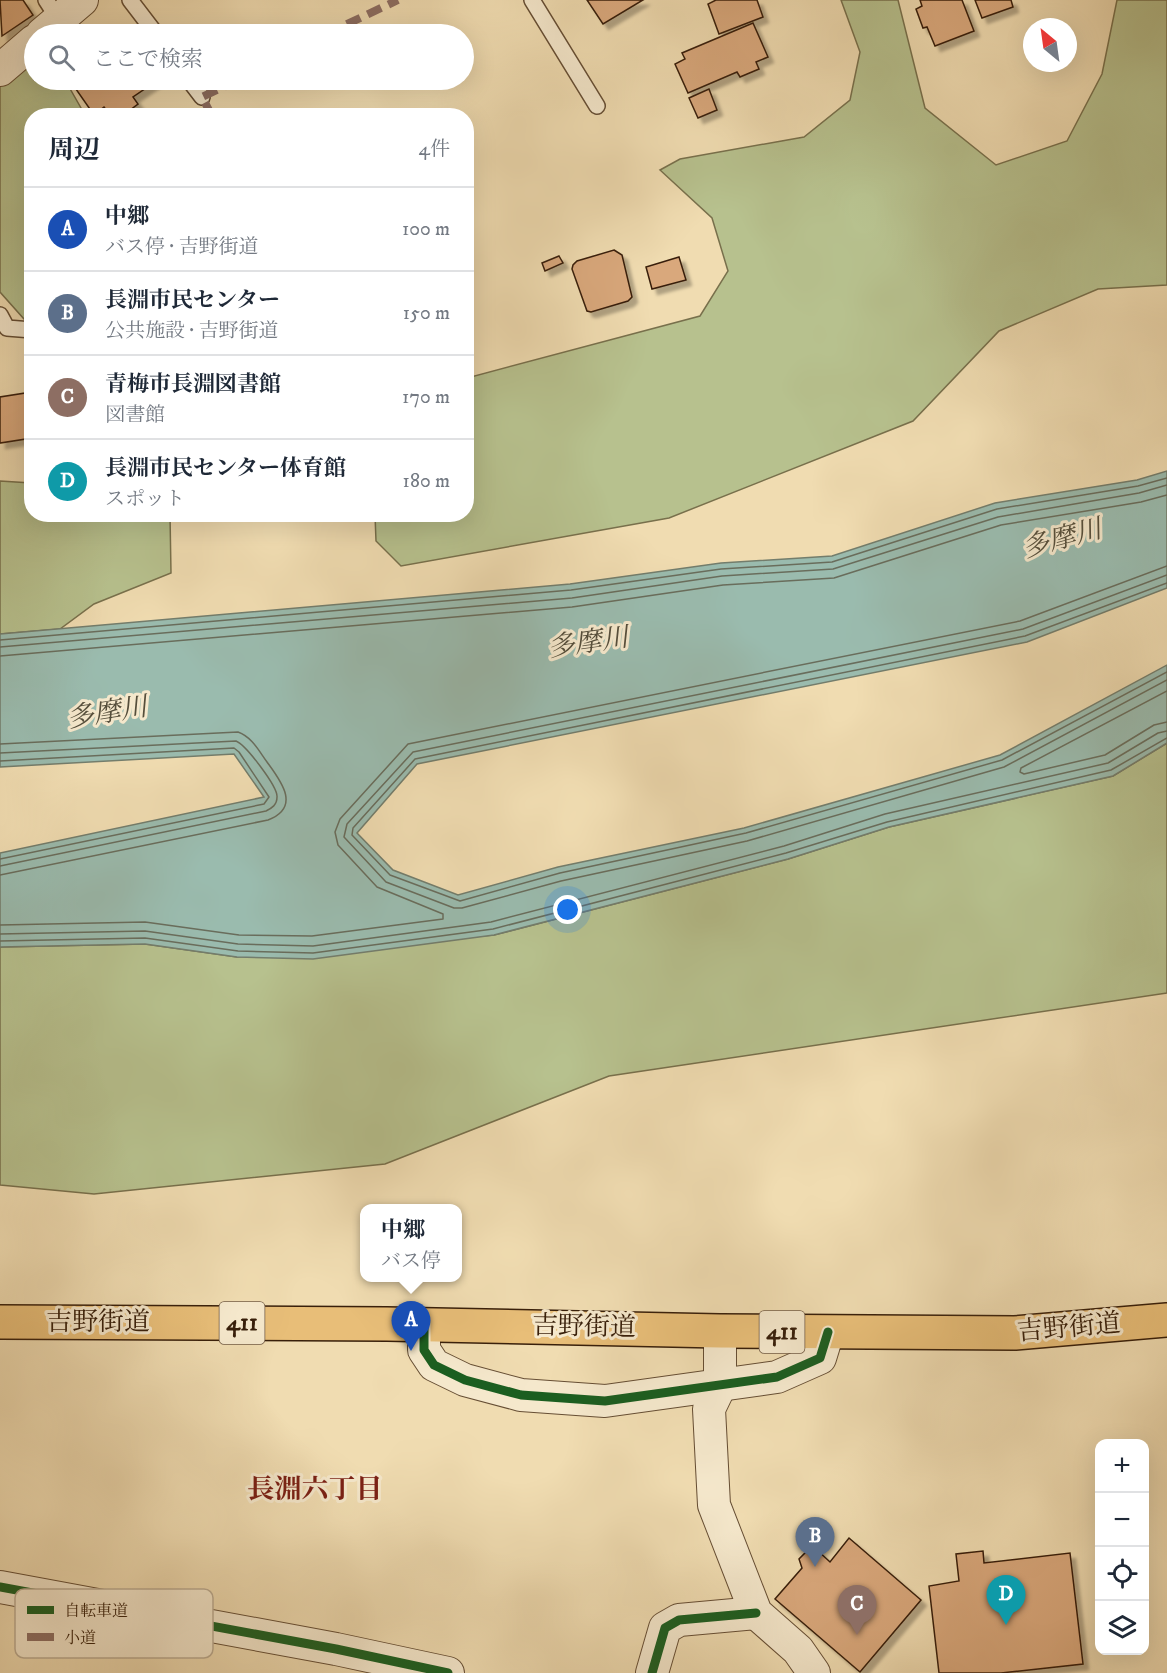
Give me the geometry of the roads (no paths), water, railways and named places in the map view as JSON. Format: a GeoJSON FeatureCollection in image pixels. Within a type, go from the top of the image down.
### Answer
{"type":"FeatureCollection","features":[{"type":"Feature","properties":{"kind":"highway","name":"吉野街道"},"geometry":{"type":"LineString","coordinates":[[0,1322],[1015,1333],[1167,1320]]}},
{"type":"Feature","properties":{"kind":"street"},"geometry":{"type":"LineString","coordinates":[[49,18],[82,0]]}},
{"type":"Feature","properties":{"kind":"street"},"geometry":{"type":"LineString","coordinates":[[0,70],[24,50]]}},
{"type":"Feature","properties":{"kind":"street"},"geometry":{"type":"LineString","coordinates":[[424,1326],[424,1350],[434,1365],[465,1380],[521,1395],[605,1401],[777,1377],[820,1358],[828,1332]]}},
{"type":"Feature","properties":{"kind":"street"},"geometry":{"type":"LineString","coordinates":[[720,1331],[720,1386],[710,1409],[714,1505],[756,1613],[798,1650],[814,1673]]}},
{"type":"Feature","properties":{"kind":"street"},"geometry":{"type":"LineString","coordinates":[[0,1587],[15,1590]]}},
{"type":"Feature","properties":{"kind":"street"},"geometry":{"type":"LineString","coordinates":[[652,1673],[665,1628],[679,1620],[756,1613]]}},
{"type":"Feature","properties":{"kind":"street"},"geometry":{"type":"LineString","coordinates":[[213,1626],[448,1673]]}},
{"type":"Feature","properties":{"kind":"lane"},"geometry":{"type":"LineString","coordinates":[[130,0],[148,24]]}},
{"type":"Feature","properties":{"kind":"lane"},"geometry":{"type":"LineString","coordinates":[[531,0],[597,106]]}},
{"type":"Feature","properties":{"kind":"lane"},"geometry":{"type":"LineString","coordinates":[[196,90],[202,98]]}},
{"type":"Feature","properties":{"kind":"lane"},"geometry":{"type":"LineString","coordinates":[[2,328],[24,329]]}},
{"type":"Feature","properties":{"kind":"water","name":"多摩川"},"geometry":{"type":"Polygon","coordinates":[[[1167,471],[1167,588],[1027,642],[417,764],[357,833],[393,870],[458,895],[558,867],[744,828],[1000,755],[1167,665],[1167,743],[1113,776],[889,827],[788,859],[494,935],[313,959],[237,957],[145,944],[0,947],[0,853],[264,797],[234,754],[0,767],[0,634],[570,584],[721,563],[832,556],[995,503],[1137,480],[1167,471]]]}},
{"type":"Feature","properties":{"kind":"place","name":"中郷"},"geometry":{"type":"Point","coordinates":[411,1351]}},
{"type":"Feature","properties":{"kind":"place","name":"長淵市民センター"},"geometry":{"type":"Point","coordinates":[815,1567]}},
{"type":"Feature","properties":{"kind":"place","name":"長淵市民センター体育館"},"geometry":{"type":"Point","coordinates":[1006,1625]}},
{"type":"Feature","properties":{"kind":"place","name":"青梅市長淵図書館"},"geometry":{"type":"Point","coordinates":[857,1635]}},
{"type":"Feature","properties":{"kind":"district","name":"長淵六丁目"},"geometry":{"type":"Point","coordinates":[315,1490]}}]}
